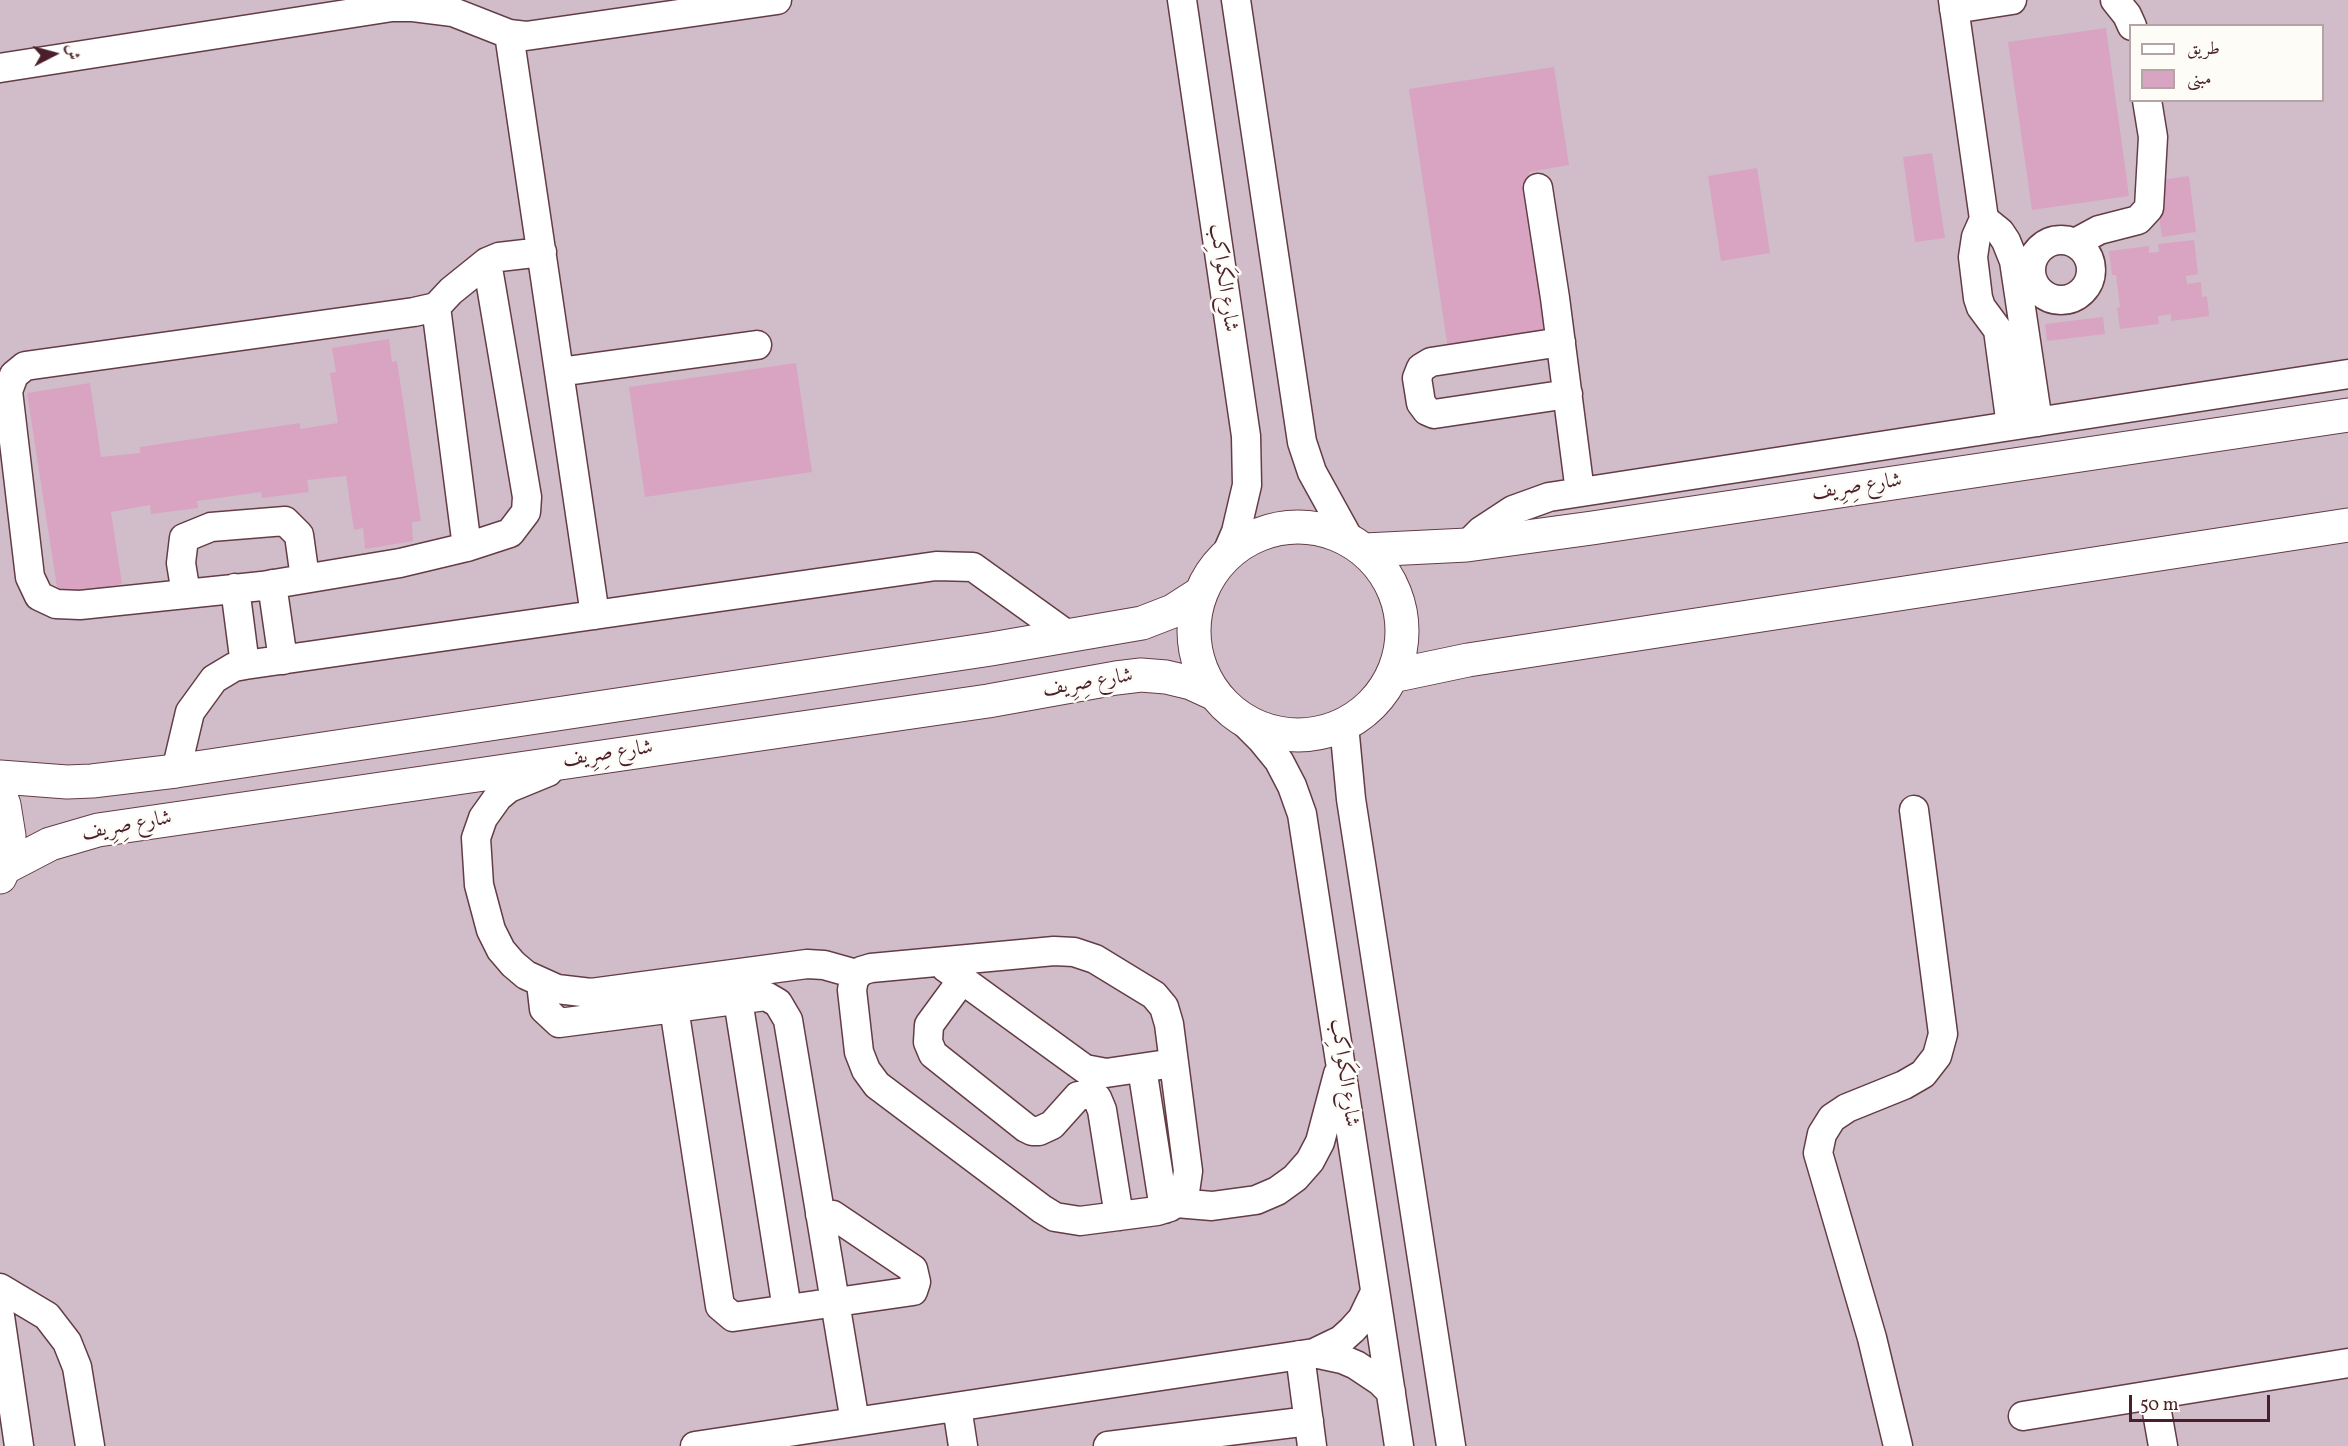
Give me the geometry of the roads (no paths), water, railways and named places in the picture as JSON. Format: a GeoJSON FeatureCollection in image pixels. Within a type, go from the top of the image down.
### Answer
{"type":"FeatureCollection","features":[{"type":"Feature","properties":{"kind":"main road","name":"شارع صِرِيف"},"geometry":{"type":"LineString","coordinates":[[1357,545],[1467,545],[2348,415]]}},
{"type":"Feature","properties":{"kind":"main road"},"geometry":{"type":"LineString","coordinates":[[1392,676],[1491,656],[2348,525]]}},
{"type":"Feature","properties":{"kind":"main road"},"geometry":{"type":"LineString","coordinates":[[1307,526],[1329,531],[1357,545],[1383,570],[1396,595],[1402,622],[1401,650],[1392,676],[1380,696],[1364,712],[1344,725],[1318,734],[1292,736],[1265,730],[1241,719],[1215,694],[1204,676],[1197,656],[1194,635],[1195,614],[1201,593],[1211,573],[1226,555],[1244,541],[1264,532],[1285,527],[1307,526]]}},
{"type":"Feature","properties":{"kind":"main road"},"geometry":{"type":"LineString","coordinates":[[0,777],[41,782],[92,781],[176,771],[1069,636],[1158,618],[1188,603],[1201,593]]}},
{"type":"Feature","properties":{"kind":"main road","name":"شارع صِرِيف"},"geometry":{"type":"LineString","coordinates":[[2,873],[50,844],[98,830],[988,701],[1141,675],[1167,677],[1191,683],[1215,694]]}},
{"type":"Feature","properties":{"kind":"main road"},"geometry":{"type":"LineString","coordinates":[[0,795],[9,836],[2,873]]}},
{"type":"Feature","properties":{"kind":"street"},"geometry":{"type":"LineString","coordinates":[[1,63],[432,4],[473,18],[509,34],[543,36],[700,6],[777,0]]}},
{"type":"Feature","properties":{"kind":"street","name":"شارع الكَواكِب"},"geometry":{"type":"LineString","coordinates":[[1182,0],[1246,444],[1246,485],[1242,509],[1226,555]]}},
{"type":"Feature","properties":{"kind":"street"},"geometry":{"type":"LineString","coordinates":[[1236,0],[1302,442],[1312,472],[1357,545]]}},
{"type":"Feature","properties":{"kind":"street"},"geometry":{"type":"LineString","coordinates":[[2012,0],[1954,4],[1984,219],[1973,247],[1974,267],[1981,307],[1998,330],[2025,424]]}},
{"type":"Feature","properties":{"kind":"street"},"geometry":{"type":"LineString","coordinates":[[2115,0],[2131,24]]}},
{"type":"Feature","properties":{"kind":"street"},"geometry":{"type":"LineString","coordinates":[[509,34],[595,615]]}},
{"type":"Feature","properties":{"kind":"street"},"geometry":{"type":"LineString","coordinates":[[2075,243],[2098,230],[2138,220],[2149,208],[2153,137],[2147,102]]}},
{"type":"Feature","properties":{"kind":"street"},"geometry":{"type":"LineString","coordinates":[[1538,188],[1580,492]]}},
{"type":"Feature","properties":{"kind":"street"},"geometry":{"type":"LineString","coordinates":[[1984,219],[2000,232],[2026,277],[2052,299],[2072,299],[2087,286],[2091,267],[2083,249],[2075,243],[2056,241],[2046,244],[2039,250],[2026,277],[2025,424]]}},
{"type":"Feature","properties":{"kind":"street"},"geometry":{"type":"LineString","coordinates":[[487,262],[527,497],[526,512],[510,533],[467,547],[400,563],[272,584],[80,605],[56,604],[39,596],[30,577],[8,391],[14,375],[25,366],[436,308],[451,291],[487,262],[499,257],[542,252]]}},
{"type":"Feature","properties":{"kind":"street"},"geometry":{"type":"LineString","coordinates":[[1974,267],[2026,277]]}},
{"type":"Feature","properties":{"kind":"street"},"geometry":{"type":"LineString","coordinates":[[1981,307],[2026,277]]}},
{"type":"Feature","properties":{"kind":"street"},"geometry":{"type":"LineString","coordinates":[[436,308],[467,547]]}},
{"type":"Feature","properties":{"kind":"street"},"geometry":{"type":"LineString","coordinates":[[1561,342],[1431,363],[1421,368],[1417,378],[1421,403],[1427,411],[1434,414],[1568,394]]}},
{"type":"Feature","properties":{"kind":"street"},"geometry":{"type":"LineString","coordinates":[[559,372],[757,345]]}},
{"type":"Feature","properties":{"kind":"street"},"geometry":{"type":"LineString","coordinates":[[1467,545],[1481,531],[1513,510],[1549,496],[2348,374]]}},
{"type":"Feature","properties":{"kind":"street"},"geometry":{"type":"LineString","coordinates":[[186,594],[181,563],[183,538],[211,527],[285,521],[299,536],[305,578]]}},
{"type":"Feature","properties":{"kind":"street"},"geometry":{"type":"LineString","coordinates":[[176,771],[190,712],[214,679],[234,667],[245,665],[936,566],[973,567],[1069,636]]}},
{"type":"Feature","properties":{"kind":"street"},"geometry":{"type":"LineString","coordinates":[[272,584],[284,660]]}},
{"type":"Feature","properties":{"kind":"street"},"geometry":{"type":"LineString","coordinates":[[235,588],[245,665]]}},
{"type":"Feature","properties":{"kind":"street","name":"شارع الكَواكِب"},"geometry":{"type":"LineString","coordinates":[[1241,719],[1279,762],[1292,786],[1302,814],[1399,1446]]}},
{"type":"Feature","properties":{"kind":"street"},"geometry":{"type":"LineString","coordinates":[[1344,725],[1356,832],[1451,1446]]}},
{"type":"Feature","properties":{"kind":"street"},"geometry":{"type":"LineString","coordinates":[[585,759],[508,788],[488,808],[476,838],[479,885],[491,930],[501,950],[513,964],[541,983],[574,992],[591,993],[807,964],[824,965],[856,974],[871,968],[1054,951],[1085,954],[1159,1000],[1168,1016],[1188,1171],[1185,1192],[1170,1206]]}},
{"type":"Feature","properties":{"kind":"street"},"geometry":{"type":"LineString","coordinates":[[1898,1446],[1872,1338],[1818,1153],[1822,1134],[1832,1119],[1847,1108],[1904,1085],[1923,1074],[1937,1056],[1943,1034],[1914,810]]}},
{"type":"Feature","properties":{"kind":"street"},"geometry":{"type":"LineString","coordinates":[[938,962],[1085,1069],[1106,1073],[1173,1063]]}},
{"type":"Feature","properties":{"kind":"street"},"geometry":{"type":"LineString","coordinates":[[856,974],[852,990],[859,1052],[866,1070],[877,1085],[1055,1217],[1080,1221],[1170,1206],[1212,1206],[1256,1200],[1277,1191],[1295,1178],[1310,1161],[1320,1142],[1341,1063]]}},
{"type":"Feature","properties":{"kind":"street"},"geometry":{"type":"LineString","coordinates":[[962,980],[929,1025],[928,1042],[933,1054],[1032,1131],[1039,1131],[1052,1125],[1078,1095],[1091,1094],[1097,1098],[1102,1110],[1119,1216]]}},
{"type":"Feature","properties":{"kind":"street"},"geometry":{"type":"LineString","coordinates":[[541,983],[544,1009],[559,1023],[766,996],[778,1003],[788,1020],[855,1422]]}},
{"type":"Feature","properties":{"kind":"street"},"geometry":{"type":"LineString","coordinates":[[738,999],[787,1309]]}},
{"type":"Feature","properties":{"kind":"street"},"geometry":{"type":"LineString","coordinates":[[674,1008],[720,1306],[733,1317],[913,1291],[916,1282],[913,1269],[833,1215],[820,1214]]}},
{"type":"Feature","properties":{"kind":"street"},"geometry":{"type":"LineString","coordinates":[[1142,1068],[1170,1206]]}},
{"type":"Feature","properties":{"kind":"street"},"geometry":{"type":"LineString","coordinates":[[0,1288],[47,1316],[66,1342],[77,1367],[90,1446]]}},
{"type":"Feature","properties":{"kind":"street"},"geometry":{"type":"LineString","coordinates":[[1307,1354],[1341,1340],[1352,1330],[1362,1319],[1375,1292]]}},
{"type":"Feature","properties":{"kind":"street"},"geometry":{"type":"LineString","coordinates":[[0,1317],[19,1446]]}},
{"type":"Feature","properties":{"kind":"street"},"geometry":{"type":"LineString","coordinates":[[1108,1446],[1310,1434],[1307,1354]]}},
{"type":"Feature","properties":{"kind":"street"},"geometry":{"type":"LineString","coordinates":[[695,1446],[723,1444],[1307,1354],[1328,1355],[1356,1365],[1380,1381],[1391,1392]]}},
{"type":"Feature","properties":{"kind":"street"},"geometry":{"type":"LineString","coordinates":[[2023,1416],[2348,1363]]}},
{"type":"Feature","properties":{"kind":"street"},"geometry":{"type":"LineString","coordinates":[[2154,1395],[2163,1446]]}},
{"type":"Feature","properties":{"kind":"street"},"geometry":{"type":"LineString","coordinates":[[957,1407],[963,1446]]}}]}
